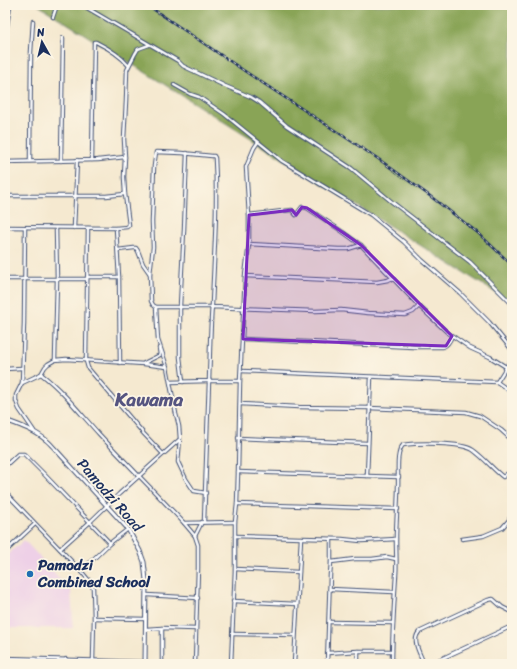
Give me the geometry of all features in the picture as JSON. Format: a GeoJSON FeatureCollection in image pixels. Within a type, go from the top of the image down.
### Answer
{"type":"FeatureCollection","features":[{"type":"Feature","properties":{"kind":"street"},"geometry":{"type":"LineString","coordinates":[[5,33],[10,5]]}},
{"type":"Feature","properties":{"kind":"street"},"geometry":{"type":"LineString","coordinates":[[53,17],[57,5]]}},
{"type":"Feature","properties":{"kind":"street"},"geometry":{"type":"LineString","coordinates":[[82,5],[149,45],[178,60],[183,66],[251,97],[294,130],[351,168],[392,202],[470,262],[512,304]]}},
{"type":"Feature","properties":{"kind":"street"},"geometry":{"type":"LineString","coordinates":[[30,161],[31,52],[33,21]]}},
{"type":"Feature","properties":{"kind":"street"},"geometry":{"type":"LineString","coordinates":[[61,160],[63,38]]}},
{"type":"Feature","properties":{"kind":"street"},"geometry":{"type":"LineString","coordinates":[[92,160],[94,42],[120,57],[128,65]]}},
{"type":"Feature","properties":{"kind":"street"},"geometry":{"type":"LineString","coordinates":[[5,227],[116,228],[127,227],[129,225],[124,176],[127,70],[128,65],[138,49],[149,45]]}},
{"type":"Feature","properties":{"kind":"street"},"geometry":{"type":"LineString","coordinates":[[174,85],[199,97],[224,114],[282,161],[371,214],[460,293],[489,322],[512,350]]}},
{"type":"Feature","properties":{"kind":"street"},"geometry":{"type":"LineString","coordinates":[[231,664],[240,381],[249,244],[246,167],[258,142]]}},
{"type":"Feature","properties":{"kind":"street"},"geometry":{"type":"LineString","coordinates":[[194,536],[203,522],[206,493],[209,381],[212,307],[216,203],[215,158],[214,156],[187,153],[155,152],[152,222],[153,247],[150,274],[152,305],[156,307],[180,306],[212,307],[244,309],[315,311],[341,310],[404,315],[413,312],[419,306]]}},
{"type":"Feature","properties":{"kind":"street"},"geometry":{"type":"LineString","coordinates":[[183,382],[180,357],[180,306],[187,153]]}},
{"type":"Feature","properties":{"kind":"street"},"geometry":{"type":"LineString","coordinates":[[5,162],[92,160],[125,157]]}},
{"type":"Feature","properties":{"kind":"street"},"geometry":{"type":"LineString","coordinates":[[74,228],[76,160]]}},
{"type":"Feature","properties":{"kind":"street"},"geometry":{"type":"LineString","coordinates":[[5,196],[106,196],[125,194]]}},
{"type":"Feature","properties":{"kind":"street"},"geometry":{"type":"LineString","coordinates":[[249,215],[292,210],[296,215],[303,206],[361,245],[419,306],[437,324],[452,336],[470,348],[490,357],[506,367]]}},
{"type":"Feature","properties":{"kind":"street"},"geometry":{"type":"LineString","coordinates":[[24,228],[24,323],[22,383],[16,395],[16,401],[19,409],[34,432]]}},
{"type":"Feature","properties":{"kind":"street"},"geometry":{"type":"LineString","coordinates":[[55,360],[57,279],[56,228]]}},
{"type":"Feature","properties":{"kind":"street"},"geometry":{"type":"LineString","coordinates":[[88,228],[86,360],[88,368],[163,454]]}},
{"type":"Feature","properties":{"kind":"street"},"geometry":{"type":"LineString","coordinates":[[116,228],[119,277],[120,363]]}},
{"type":"Feature","properties":{"kind":"street"},"geometry":{"type":"LineString","coordinates":[[249,244],[338,249],[361,245]]}},
{"type":"Feature","properties":{"kind":"street"},"geometry":{"type":"LineString","coordinates":[[118,250],[136,248],[150,274]]}},
{"type":"Feature","properties":{"kind":"street"},"geometry":{"type":"LineString","coordinates":[[246,276],[377,282],[393,278]]}},
{"type":"Feature","properties":{"kind":"street"},"geometry":{"type":"LineString","coordinates":[[5,279],[119,277]]}},
{"type":"Feature","properties":{"kind":"street"},"geometry":{"type":"LineString","coordinates":[[144,364],[160,355],[156,307]]}},
{"type":"Feature","properties":{"kind":"street"},"geometry":{"type":"LineString","coordinates":[[242,339],[443,347],[446,346],[452,336]]}},
{"type":"Feature","properties":{"kind":"street"},"geometry":{"type":"LineString","coordinates":[[158,340],[170,382],[179,426],[180,439],[178,462],[186,479],[194,491],[206,493]]}},
{"type":"Feature","properties":{"kind":"street"},"geometry":{"type":"LineString","coordinates":[[496,382],[512,358]]}},
{"type":"Feature","properties":{"kind":"street"},"geometry":{"type":"LineString","coordinates":[[22,383],[41,374],[45,367],[55,360],[86,360],[166,367]]}},
{"type":"Feature","properties":{"kind":"street"},"geometry":{"type":"LineString","coordinates":[[5,369],[22,368]]}},
{"type":"Feature","properties":{"kind":"street"},"geometry":{"type":"LineString","coordinates":[[241,371],[496,382],[512,394]]}},
{"type":"Feature","properties":{"kind":"street"},"geometry":{"type":"LineString","coordinates":[[41,374],[51,382],[140,476],[184,523],[194,536],[198,545],[198,598],[195,664]]}},
{"type":"Feature","properties":{"kind":"street"},"geometry":{"type":"LineString","coordinates":[[368,476],[371,377]]}},
{"type":"Feature","properties":{"kind":"street"},"geometry":{"type":"LineString","coordinates":[[170,382],[240,381]]}},
{"type":"Feature","properties":{"kind":"street"},"geometry":{"type":"LineString","coordinates":[[240,404],[466,412],[485,419],[512,440]]}},
{"type":"Feature","properties":{"kind":"street","name":"Pamodzi Road"},"geometry":{"type":"LineString","coordinates":[[5,420],[34,432],[45,439],[128,529],[144,562],[146,580],[145,663]]}},
{"type":"Feature","properties":{"kind":"street"},"geometry":{"type":"LineString","coordinates":[[238,438],[368,443]]}},
{"type":"Feature","properties":{"kind":"street"},"geometry":{"type":"LineString","coordinates":[[60,549],[180,439]]}},
{"type":"Feature","properties":{"kind":"street"},"geometry":{"type":"LineString","coordinates":[[392,664],[399,477],[398,457],[400,448],[407,444],[467,447],[472,449],[488,462],[503,477],[512,470]]}},
{"type":"Feature","properties":{"kind":"street"},"geometry":{"type":"LineString","coordinates":[[173,446],[179,450]]}},
{"type":"Feature","properties":{"kind":"street"},"geometry":{"type":"LineString","coordinates":[[5,466],[18,454],[24,454],[110,543]]}},
{"type":"Feature","properties":{"kind":"street"},"geometry":{"type":"LineString","coordinates":[[238,472],[399,477]]}},
{"type":"Feature","properties":{"kind":"street"},"geometry":{"type":"LineString","coordinates":[[6,494],[91,583],[93,588],[94,618],[93,660]]}},
{"type":"Feature","properties":{"kind":"street"},"geometry":{"type":"LineString","coordinates":[[237,504],[398,509]]}},
{"type":"Feature","properties":{"kind":"street"},"geometry":{"type":"LineString","coordinates":[[462,538],[483,536],[502,528],[509,520],[512,513]]}},
{"type":"Feature","properties":{"kind":"street"},"geometry":{"type":"LineString","coordinates":[[184,523],[235,522]]}},
{"type":"Feature","properties":{"kind":"street"},"geometry":{"type":"LineString","coordinates":[[5,552],[35,524]]}},
{"type":"Feature","properties":{"kind":"street"},"geometry":{"type":"LineString","coordinates":[[81,571],[110,543],[128,529]]}},
{"type":"Feature","properties":{"kind":"street"},"geometry":{"type":"LineString","coordinates":[[235,536],[332,538],[361,541],[396,539]]}},
{"type":"Feature","properties":{"kind":"street"},"geometry":{"type":"LineString","coordinates":[[294,664],[301,538]]}},
{"type":"Feature","properties":{"kind":"street"},"geometry":{"type":"LineString","coordinates":[[327,664],[332,538]]}},
{"type":"Feature","properties":{"kind":"street"},"geometry":{"type":"LineString","coordinates":[[331,562],[387,557],[396,559]]}},
{"type":"Feature","properties":{"kind":"street"},"geometry":{"type":"LineString","coordinates":[[235,569],[299,572]]}},
{"type":"Feature","properties":{"kind":"street"},"geometry":{"type":"LineString","coordinates":[[330,589],[394,592]]}},
{"type":"Feature","properties":{"kind":"street"},"geometry":{"type":"LineString","coordinates":[[146,595],[198,598]]}},
{"type":"Feature","properties":{"kind":"street"},"geometry":{"type":"LineString","coordinates":[[424,664],[416,641],[417,634],[419,632],[488,600],[493,599],[502,607],[512,612]]}},
{"type":"Feature","properties":{"kind":"street"},"geometry":{"type":"LineString","coordinates":[[234,601],[297,604]]}},
{"type":"Feature","properties":{"kind":"street"},"geometry":{"type":"LineString","coordinates":[[94,618],[146,619]]}},
{"type":"Feature","properties":{"kind":"street"},"geometry":{"type":"LineString","coordinates":[[328,622],[393,623]]}},
{"type":"Feature","properties":{"kind":"street"},"geometry":{"type":"LineString","coordinates":[[430,664],[512,626]]}},
{"type":"Feature","properties":{"kind":"street"},"geometry":{"type":"LineString","coordinates":[[162,628],[162,664]]}},
{"type":"Feature","properties":{"kind":"street"},"geometry":{"type":"LineString","coordinates":[[146,629],[196,629]]}},
{"type":"Feature","properties":{"kind":"street"},"geometry":{"type":"LineString","coordinates":[[232,634],[296,635]]}},
{"type":"Feature","properties":{"kind":"street"},"geometry":{"type":"LineString","coordinates":[[358,651],[358,664]]}},
{"type":"Feature","properties":{"kind":"street"},"geometry":{"type":"LineString","coordinates":[[328,653],[392,651]]}},
{"type":"Feature","properties":{"kind":"street"},"geometry":{"type":"LineString","coordinates":[[5,658],[145,663]]}},
{"type":"Feature","properties":{"kind":"street"},"geometry":{"type":"LineString","coordinates":[[34,659],[34,664]]}},
{"type":"Feature","properties":{"kind":"street"},"geometry":{"type":"LineString","coordinates":[[66,659],[66,664]]}},
{"type":"Feature","properties":{"kind":"street"},"geometry":{"type":"LineString","coordinates":[[506,664],[512,661]]}},
{"type":"Feature","properties":{"kind":"highlighted area"},"geometry":{"type":"Polygon","coordinates":[[[302,207],[307,208],[361,245],[452,336],[446,346],[243,339],[249,215],[292,210],[296,215],[302,207]]]}},
{"type":"Feature","properties":{"kind":"shaded area","name":"Pamodzi Combined School"},"geometry":{"type":"Polygon","coordinates":[[[24,540],[71,591],[73,628],[5,628],[5,557],[24,540]]]}},
{"type":"Feature","properties":{"kind":"green space"},"geometry":{"type":"Polygon","coordinates":[[[38,5],[512,5],[512,303],[38,5]]]}},
{"type":"Feature","properties":{"kind":"railway"},"geometry":{"type":"LineString","coordinates":[[147,5],[377,158],[478,233],[512,265]]}},
{"type":"Feature","properties":{"kind":"place","name":"Pamodzi Combined School"},"geometry":{"type":"Point","coordinates":[30,574]}},
{"type":"Feature","properties":{"kind":"district","name":"Kawama"},"geometry":{"type":"Point","coordinates":[149,399]}}]}
